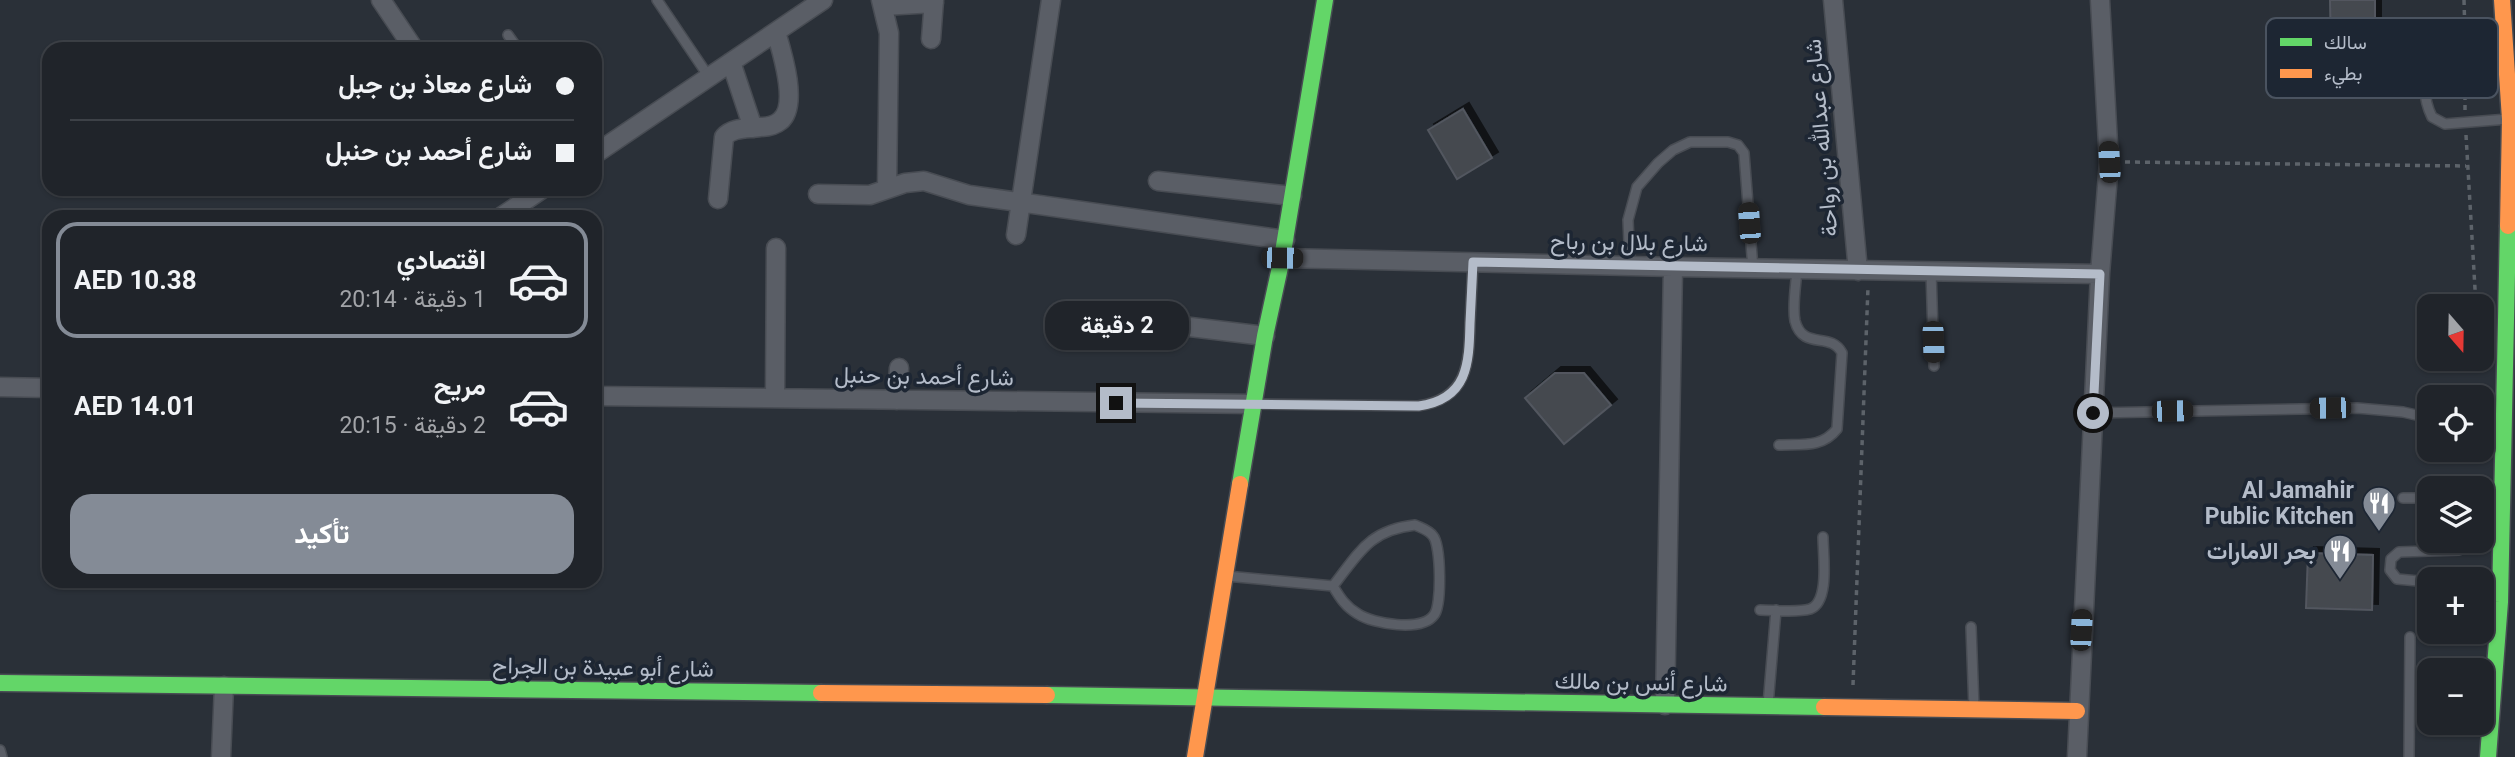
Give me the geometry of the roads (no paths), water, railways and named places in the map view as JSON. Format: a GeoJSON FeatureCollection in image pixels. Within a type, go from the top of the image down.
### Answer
{"type":"FeatureCollection","features":[{"type":"Feature","properties":{"kind":"street"},"geometry":{"type":"LineString","coordinates":[[381,0],[409,42]]}},
{"type":"Feature","properties":{"kind":"street"},"geometry":{"type":"LineString","coordinates":[[602,149],[823,0]]}},
{"type":"Feature","properties":{"kind":"street"},"geometry":{"type":"LineString","coordinates":[[1016,235],[1051,0]]}},
{"type":"Feature","properties":{"kind":"street"},"geometry":{"type":"LineString","coordinates":[[1195,757],[1253,404],[1284,249],[1325,0]]}},
{"type":"Feature","properties":{"kind":"street","name":"شارع عبدالله بن رواحة"},"geometry":{"type":"LineString","coordinates":[[1833,0],[1863,271]]}},
{"type":"Feature","properties":{"kind":"street"},"geometry":{"type":"LineString","coordinates":[[2077,757],[2077,711],[2100,274],[2109,162],[2100,0]]}},
{"type":"Feature","properties":{"kind":"street"},"geometry":{"type":"LineString","coordinates":[[2488,757],[2501,534],[2510,119],[2502,0]]}},
{"type":"Feature","properties":{"kind":"street"},"geometry":{"type":"LineString","coordinates":[[887,189],[888,33],[882,3],[934,1],[931,39]]}},
{"type":"Feature","properties":{"kind":"street"},"geometry":{"type":"LineString","coordinates":[[718,200],[723,137],[732,131],[778,123],[788,110],[786,74],[775,32]]}},
{"type":"Feature","properties":{"kind":"street"},"geometry":{"type":"LineString","coordinates":[[731,62],[753,128]]}},
{"type":"Feature","properties":{"kind":"street"},"geometry":{"type":"LineString","coordinates":[[2510,119],[2515,138]]}},
{"type":"Feature","properties":{"kind":"street","name":"شارع بلال بن رباح"},"geometry":{"type":"LineString","coordinates":[[818,194],[870,195],[905,183],[924,181],[970,195],[1021,200],[1284,249],[1473,262],[2100,274]]}},
{"type":"Feature","properties":{"kind":"street"},"geometry":{"type":"LineString","coordinates":[[1158,181],[1292,196]]}},
{"type":"Feature","properties":{"kind":"street"},"geometry":{"type":"LineString","coordinates":[[515,196],[520,204]]}},
{"type":"Feature","properties":{"kind":"street"},"geometry":{"type":"LineString","coordinates":[[511,210],[532,196]]}},
{"type":"Feature","properties":{"kind":"street"},"geometry":{"type":"LineString","coordinates":[[775,398],[776,248]]}},
{"type":"Feature","properties":{"kind":"street"},"geometry":{"type":"LineString","coordinates":[[1665,705],[1673,267]]}},
{"type":"Feature","properties":{"kind":"street"},"geometry":{"type":"LineString","coordinates":[[1132,320],[1265,336]]}},
{"type":"Feature","properties":{"kind":"street"},"geometry":{"type":"LineString","coordinates":[[897,400],[899,368]]}},
{"type":"Feature","properties":{"kind":"street"},"geometry":{"type":"LineString","coordinates":[[0,387],[42,388]]}},
{"type":"Feature","properties":{"kind":"street","name":"شارع أحمد بن حنبل"},"geometry":{"type":"LineString","coordinates":[[602,396],[1253,404]]}},
{"type":"Feature","properties":{"kind":"street","name":"شارع أبو عبيدة بن الجراح"},"geometry":{"type":"LineString","coordinates":[[0,683],[1205,696]]}},
{"type":"Feature","properties":{"kind":"street"},"geometry":{"type":"LineString","coordinates":[[221,757],[224,686]]}},
{"type":"Feature","properties":{"kind":"street","name":"شارع أنس بن مالك"},"geometry":{"type":"LineString","coordinates":[[1205,696],[2077,711]]}},
{"type":"Feature","properties":{"kind":"lane"},"geometry":{"type":"LineString","coordinates":[[657,0],[709,77]]}},
{"type":"Feature","properties":{"kind":"lane"},"geometry":{"type":"LineString","coordinates":[[508,35],[513,42]]}},
{"type":"Feature","properties":{"kind":"lane"},"geometry":{"type":"LineString","coordinates":[[2498,50],[2506,50]]}},
{"type":"Feature","properties":{"kind":"lane"},"geometry":{"type":"LineString","coordinates":[[2427,98],[2428,110],[2432,117],[2445,124],[2510,119]]}},
{"type":"Feature","properties":{"kind":"lane"},"geometry":{"type":"LineString","coordinates":[[1630,266],[1628,220],[1637,187],[1673,150],[1690,142],[1728,142],[1738,145],[1744,153],[1753,269]]}},
{"type":"Feature","properties":{"kind":"lane"},"geometry":{"type":"LineString","coordinates":[[1253,404],[1419,406],[1444,398],[1458,385],[1469,360],[1473,262]]}},
{"type":"Feature","properties":{"kind":"lane"},"geometry":{"type":"LineString","coordinates":[[1779,445],[1815,444],[1830,438],[1837,429],[1842,353],[1838,346],[1831,342],[1817,342],[1806,338],[1799,330],[1795,318],[1797,269]]}},
{"type":"Feature","properties":{"kind":"lane"},"geometry":{"type":"LineString","coordinates":[[1931,271],[1934,366]]}},
{"type":"Feature","properties":{"kind":"lane"},"geometry":{"type":"LineString","coordinates":[[2093,413],[2357,408],[2417,415]]}},
{"type":"Feature","properties":{"kind":"lane"},"geometry":{"type":"LineString","coordinates":[[2494,440],[2502,443]]}},
{"type":"Feature","properties":{"kind":"lane"},"geometry":{"type":"LineString","coordinates":[[2403,498],[2417,498]]}},
{"type":"Feature","properties":{"kind":"lane"},"geometry":{"type":"LineString","coordinates":[[2494,498],[2502,498]]}},
{"type":"Feature","properties":{"kind":"lane"},"geometry":{"type":"LineString","coordinates":[[1415,525],[1426,529],[1438,546],[1439,605],[1435,615],[1425,623],[1417,625],[1373,621],[1345,605],[1333,586],[1369,542],[1383,532],[1415,525]]}},
{"type":"Feature","properties":{"kind":"lane"},"geometry":{"type":"LineString","coordinates":[[2417,581],[2398,579],[2390,570],[2391,559],[2404,551],[2459,550],[2501,534]]}},
{"type":"Feature","properties":{"kind":"lane"},"geometry":{"type":"LineString","coordinates":[[1760,610],[1809,609],[1818,605],[1823,594],[1823,537]]}},
{"type":"Feature","properties":{"kind":"lane"},"geometry":{"type":"LineString","coordinates":[[1225,576],[1333,586]]}},
{"type":"Feature","properties":{"kind":"lane"},"geometry":{"type":"LineString","coordinates":[[1768,706],[1776,610]]}},
{"type":"Feature","properties":{"kind":"lane"},"geometry":{"type":"LineString","coordinates":[[1971,627],[1974,710]]}},
{"type":"Feature","properties":{"kind":"lane"},"geometry":{"type":"LineString","coordinates":[[2409,757],[2410,637]]}},
{"type":"Feature","properties":{"kind":"lane"},"geometry":{"type":"LineString","coordinates":[[0,750],[2,757]]}},
{"type":"Feature","properties":{"kind":"place","name":"Al Jamahir Public Kitchen"},"geometry":{"type":"Point","coordinates":[2379,533]}},
{"type":"Feature","properties":{"kind":"place","name":"بحر الامارات"},"geometry":{"type":"Point","coordinates":[2340,581]}}]}
